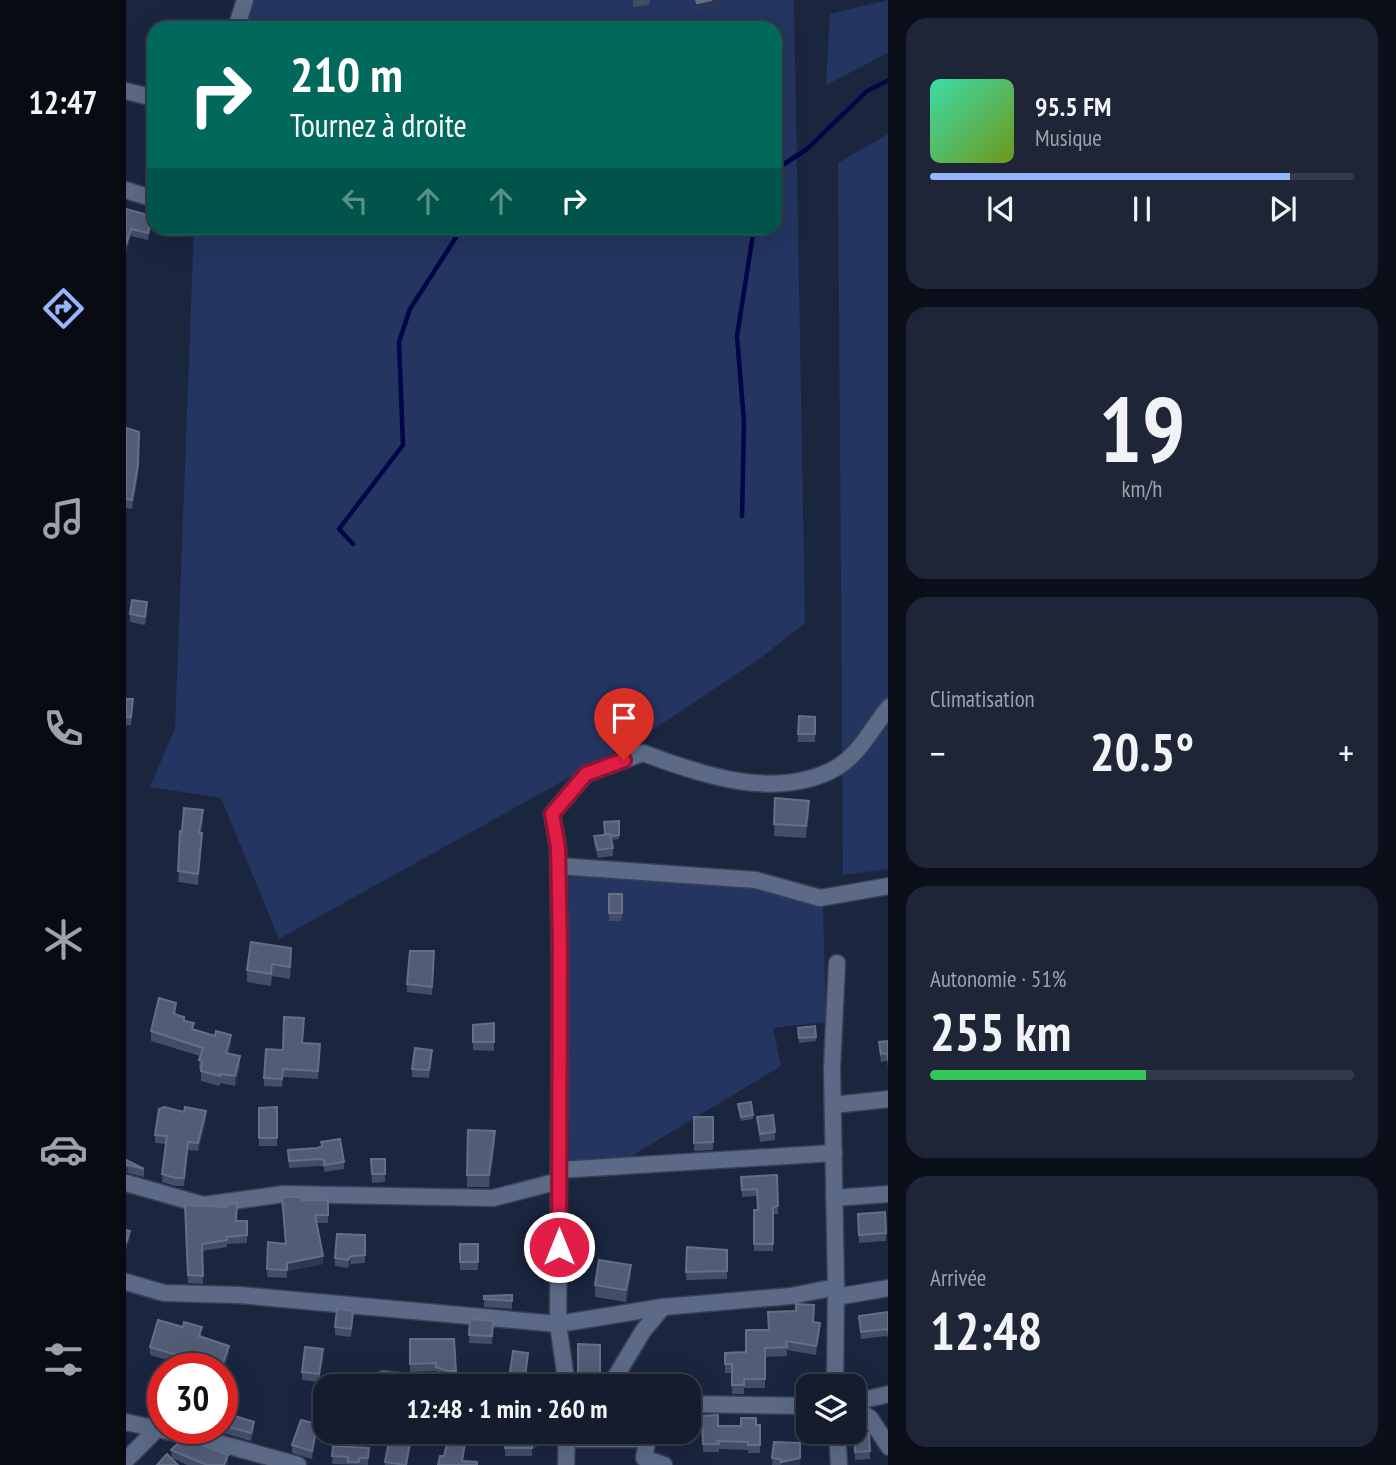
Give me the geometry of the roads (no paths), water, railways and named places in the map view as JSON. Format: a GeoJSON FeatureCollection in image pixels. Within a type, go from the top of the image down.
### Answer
{"type":"FeatureCollection","features":[{"type":"Feature","properties":{"kind":"street"},"geometry":{"type":"LineString","coordinates":[[238,21],[245,0]]}},
{"type":"Feature","properties":{"kind":"street"},"geometry":{"type":"LineString","coordinates":[[126,91],[147,97]]}},
{"type":"Feature","properties":{"kind":"street"},"geometry":{"type":"LineString","coordinates":[[126,190],[147,197]]}},
{"type":"Feature","properties":{"kind":"street"},"geometry":{"type":"LineString","coordinates":[[565,1374],[558,1324],[558,847],[552,814],[586,774],[643,753],[693,772],[754,782],[793,784],[836,768],[859,748],[888,708]]}},
{"type":"Feature","properties":{"kind":"street"},"geometry":{"type":"LineString","coordinates":[[558,866],[756,880],[820,898],[888,886]]}},
{"type":"Feature","properties":{"kind":"street"},"geometry":{"type":"LineString","coordinates":[[835,1374],[833,1105],[837,963]]}},
{"type":"Feature","properties":{"kind":"street"},"geometry":{"type":"LineString","coordinates":[[833,1105],[888,1099]]}},
{"type":"Feature","properties":{"kind":"street"},"geometry":{"type":"LineString","coordinates":[[126,1183],[202,1205],[284,1194],[493,1198],[559,1176],[834,1153]]}},
{"type":"Feature","properties":{"kind":"street"},"geometry":{"type":"LineString","coordinates":[[834,1198],[888,1194]]}},
{"type":"Feature","properties":{"kind":"street"},"geometry":{"type":"LineString","coordinates":[[126,1282],[164,1293],[239,1294],[558,1324],[663,1307],[888,1288]]}},
{"type":"Feature","properties":{"kind":"street"},"geometry":{"type":"LineString","coordinates":[[617,1374],[643,1331],[663,1307]]}},
{"type":"Feature","properties":{"kind":"street"},"geometry":{"type":"LineString","coordinates":[[866,1399],[888,1394]]}},
{"type":"Feature","properties":{"kind":"street"},"geometry":{"type":"LineString","coordinates":[[701,1404],[796,1406]]}},
{"type":"Feature","properties":{"kind":"street"},"geometry":{"type":"LineString","coordinates":[[866,1416],[888,1447]]}},
{"type":"Feature","properties":{"kind":"street"},"geometry":{"type":"LineString","coordinates":[[126,1422],[147,1427]]}},
{"type":"Feature","properties":{"kind":"street"},"geometry":{"type":"LineString","coordinates":[[126,1460],[147,1439]]}},
{"type":"Feature","properties":{"kind":"street"},"geometry":{"type":"LineString","coordinates":[[206,1444],[262,1461],[298,1465]]}},
{"type":"Feature","properties":{"kind":"street"},"geometry":{"type":"LineString","coordinates":[[566,1465],[567,1444]]}},
{"type":"Feature","properties":{"kind":"street"},"geometry":{"type":"LineString","coordinates":[[838,1444],[839,1465]]}},
{"type":"Feature","properties":{"kind":"street"},"geometry":{"type":"LineString","coordinates":[[643,1461],[664,1465]]}},
{"type":"Feature","properties":{"kind":"waterway"},"geometry":{"type":"LineString","coordinates":[[782,165],[807,149],[867,91],[888,80]]}},
{"type":"Feature","properties":{"kind":"waterway"},"geometry":{"type":"LineString","coordinates":[[353,544],[339,529],[403,445],[399,342],[410,309],[458,235]]}},
{"type":"Feature","properties":{"kind":"waterway"},"geometry":{"type":"LineString","coordinates":[[742,516],[744,422],[737,336],[753,235]]}}]}
